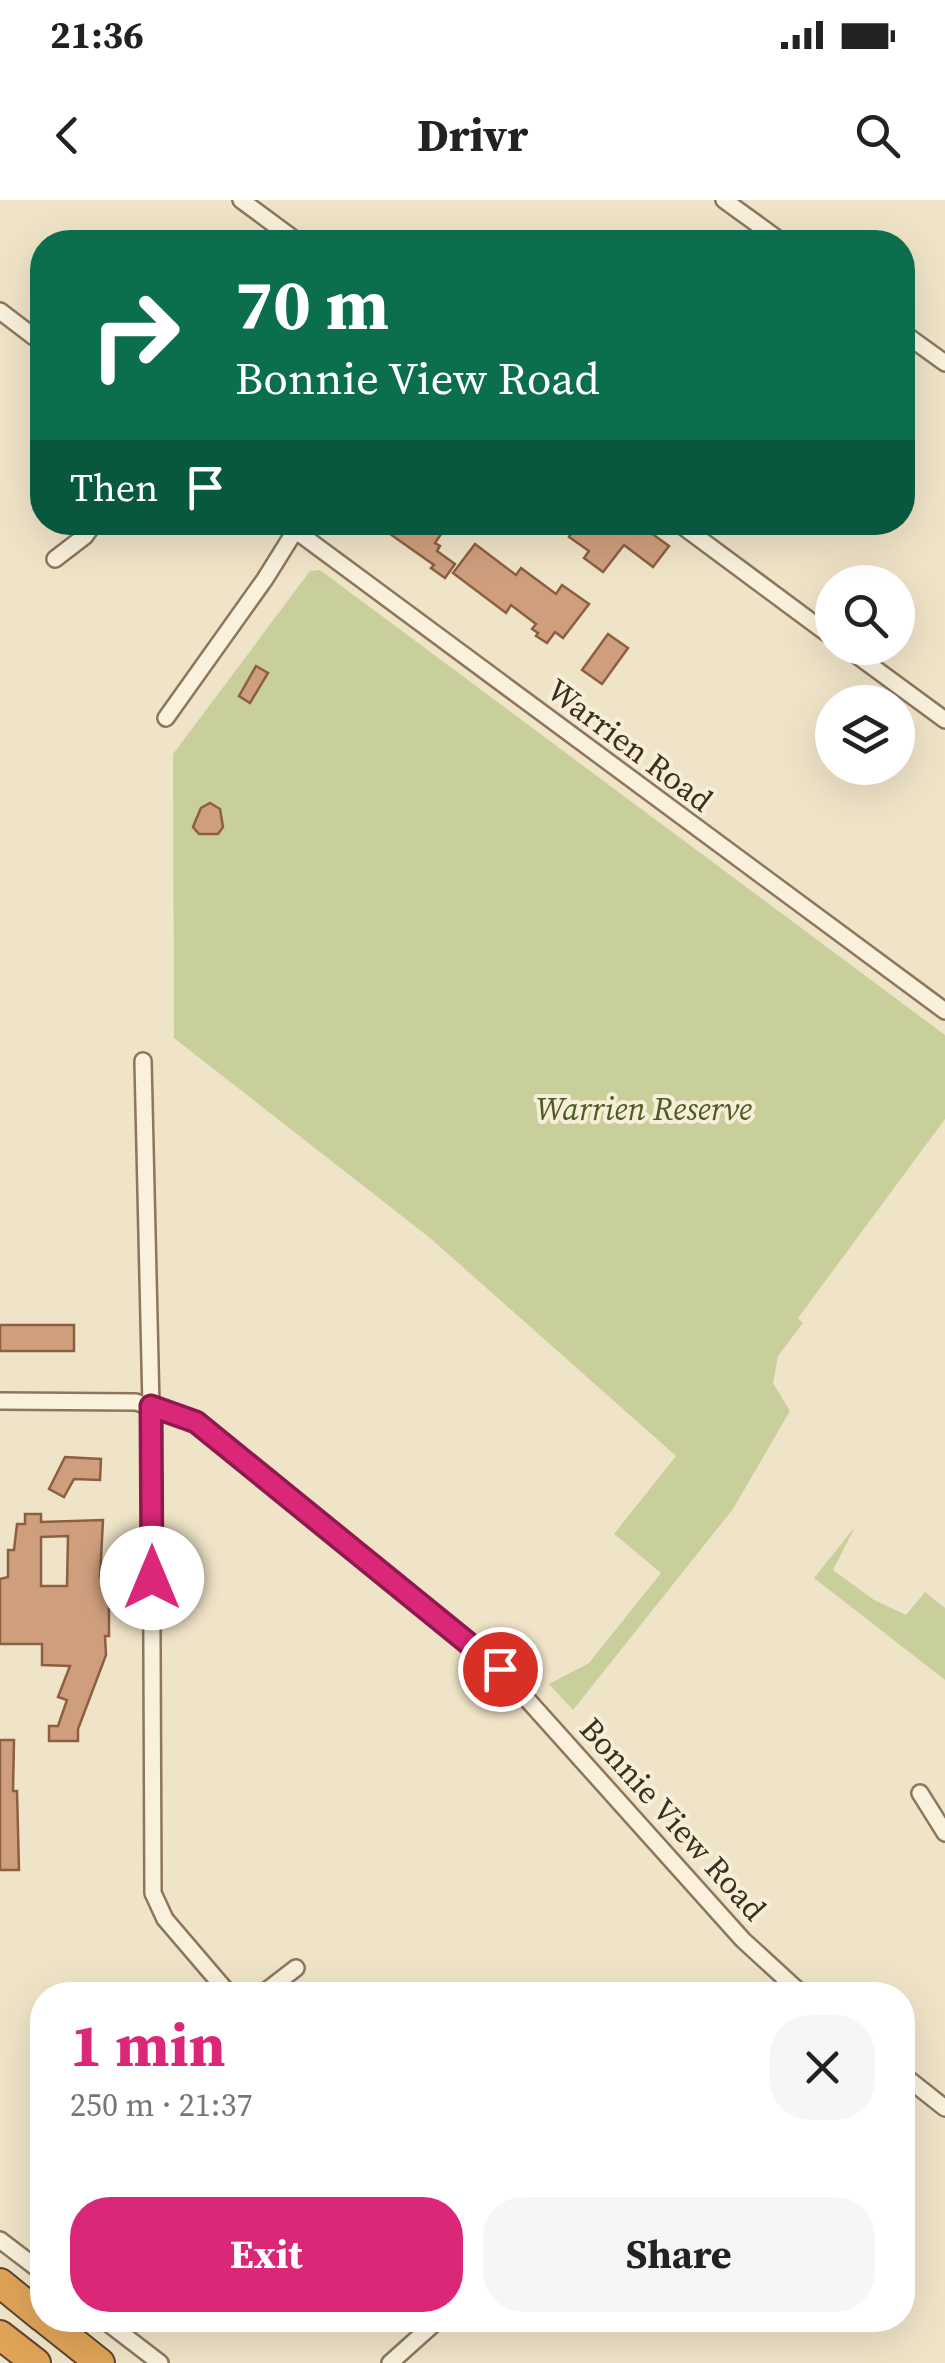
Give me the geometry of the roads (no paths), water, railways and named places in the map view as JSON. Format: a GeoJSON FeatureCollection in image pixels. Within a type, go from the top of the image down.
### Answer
{"type":"FeatureCollection","features":[{"type":"Feature","properties":{"kind":"highway"},"geometry":{"type":"LineString","coordinates":[[0,2283],[30,2307]]}},
{"type":"Feature","properties":{"kind":"highway"},"geometry":{"type":"LineString","coordinates":[[61,2332],[100,2363]]}},
{"type":"Feature","properties":{"kind":"highway"},"geometry":{"type":"LineString","coordinates":[[0,2335],[36,2363]]}},
{"type":"Feature","properties":{"kind":"street"},"geometry":{"type":"LineString","coordinates":[[241,200],[282,230]]}},
{"type":"Feature","properties":{"kind":"street"},"geometry":{"type":"LineString","coordinates":[[724,200],[765,230]]}},
{"type":"Feature","properties":{"kind":"street"},"geometry":{"type":"LineString","coordinates":[[0,311],[30,334]]}},
{"type":"Feature","properties":{"kind":"street"},"geometry":{"type":"LineString","coordinates":[[915,341],[945,363]]}},
{"type":"Feature","properties":{"kind":"street"},"geometry":{"type":"LineString","coordinates":[[55,560],[85,535]]}},
{"type":"Feature","properties":{"kind":"street"},"geometry":{"type":"LineString","coordinates":[[166,718],[265,579],[286,535]]}},
{"type":"Feature","properties":{"kind":"street","name":"Warrien Road"},"geometry":{"type":"LineString","coordinates":[[302,535],[945,1011]]}},
{"type":"Feature","properties":{"kind":"street"},"geometry":{"type":"LineString","coordinates":[[695,535],[815,624]]}},
{"type":"Feature","properties":{"kind":"street"},"geometry":{"type":"LineString","coordinates":[[869,665],[945,720]]}},
{"type":"Feature","properties":{"kind":"street"},"geometry":{"type":"LineString","coordinates":[[143,1062],[151,1406],[152,1893],[165,1918],[219,1982]]}},
{"type":"Feature","properties":{"kind":"street","name":"Bonnie View Road"},"geometry":{"type":"LineString","coordinates":[[0,1401],[136,1402],[196,1422],[500,1669],[743,1940],[789,1982]]}},
{"type":"Feature","properties":{"kind":"street"},"geometry":{"type":"LineString","coordinates":[[920,1793],[945,1833]]}},
{"type":"Feature","properties":{"kind":"street"},"geometry":{"type":"LineString","coordinates":[[278,1982],[296,1968]]}},
{"type":"Feature","properties":{"kind":"street"},"geometry":{"type":"LineString","coordinates":[[915,2084],[945,2108]]}},
{"type":"Feature","properties":{"kind":"street"},"geometry":{"type":"LineString","coordinates":[[0,2240],[30,2263]]}},
{"type":"Feature","properties":{"kind":"street"},"geometry":{"type":"LineString","coordinates":[[120,2332],[160,2363]]}},
{"type":"Feature","properties":{"kind":"street"},"geometry":{"type":"LineString","coordinates":[[390,2363],[425,2332]]}},
{"type":"Feature","properties":{"kind":"park label","name":"Warrien Reserve"},"geometry":{"type":"Point","coordinates":[644,1109]}}]}
